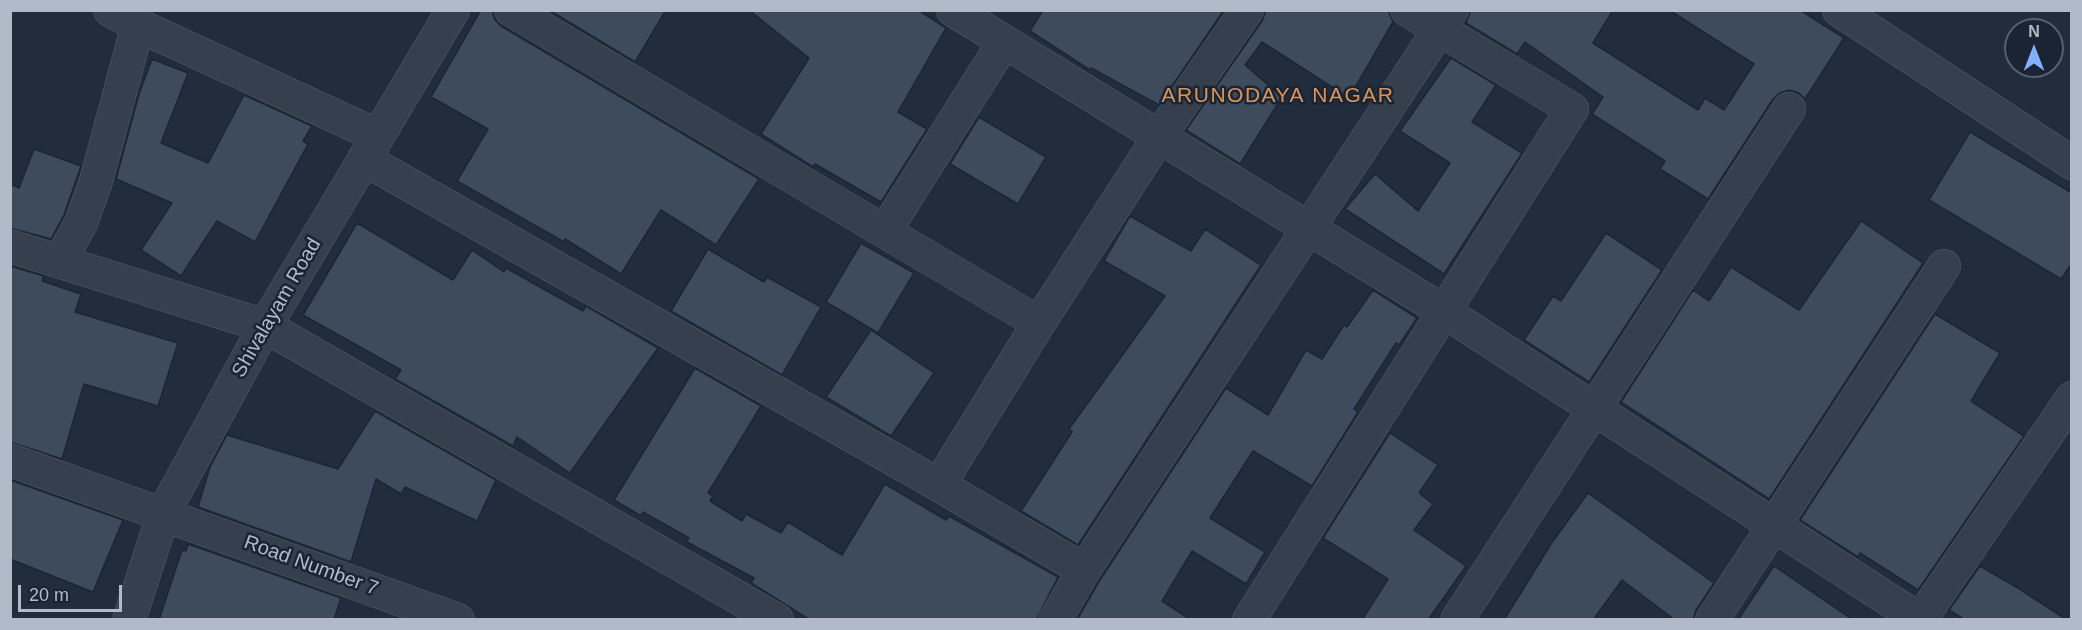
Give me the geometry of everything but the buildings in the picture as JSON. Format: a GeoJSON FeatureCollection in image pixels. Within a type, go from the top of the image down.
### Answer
{"type":"FeatureCollection","features":[{"type":"Feature","properties":{"kind":"street","name":"Shivalayam Road"},"geometry":{"type":"LineString","coordinates":[[129,620],[164,512],[264,326],[453,10]]}},
{"type":"Feature","properties":{"kind":"street"},"geometry":{"type":"LineString","coordinates":[[511,10],[1039,323]]}},
{"type":"Feature","properties":{"kind":"street"},"geometry":{"type":"LineString","coordinates":[[953,10],[1445,312],[1920,620],[2060,439],[2072,398]]}},
{"type":"Feature","properties":{"kind":"street"},"geometry":{"type":"LineString","coordinates":[[939,485],[1039,323],[1159,137],[1247,10]]}},
{"type":"Feature","properties":{"kind":"street"},"geometry":{"type":"LineString","coordinates":[[1249,620],[1572,109],[1445,20],[1407,10]]}},
{"type":"Feature","properties":{"kind":"street"},"geometry":{"type":"LineString","coordinates":[[1839,10],[2072,163]]}},
{"type":"Feature","properties":{"kind":"street"},"geometry":{"type":"LineString","coordinates":[[60,261],[81,222],[96,181],[124,18],[371,147],[1084,570]]}},
{"type":"Feature","properties":{"kind":"street"},"geometry":{"type":"LineString","coordinates":[[1055,620],[1084,570],[1445,20]]}},
{"type":"Feature","properties":{"kind":"street"},"geometry":{"type":"LineString","coordinates":[[885,231],[1004,42]]}},
{"type":"Feature","properties":{"kind":"street"},"geometry":{"type":"LineString","coordinates":[[1457,620],[1789,109]]}},
{"type":"Feature","properties":{"kind":"street"},"geometry":{"type":"LineString","coordinates":[[10,246],[264,326],[777,620]]}},
{"type":"Feature","properties":{"kind":"street"},"geometry":{"type":"LineString","coordinates":[[1712,620],[1944,267]]}},
{"type":"Feature","properties":{"kind":"street","name":"Road Number 7"},"geometry":{"type":"LineString","coordinates":[[10,460],[164,512],[458,620]]}},
{"type":"Feature","properties":{"kind":"district","name":"ARUNODAYA NAGAR"},"geometry":{"type":"Point","coordinates":[1278,96]}}]}
